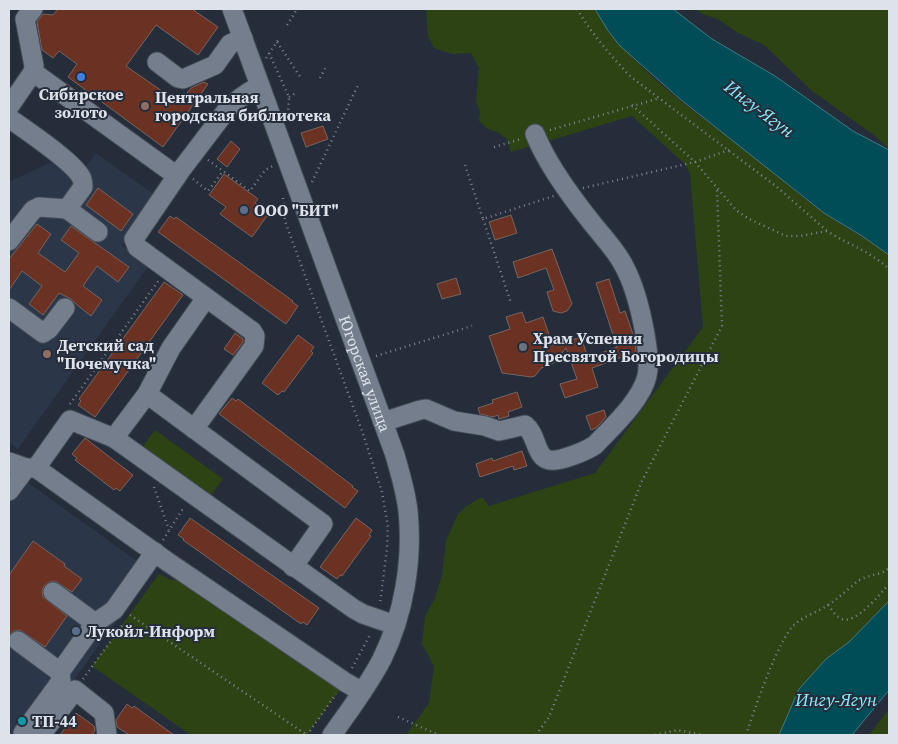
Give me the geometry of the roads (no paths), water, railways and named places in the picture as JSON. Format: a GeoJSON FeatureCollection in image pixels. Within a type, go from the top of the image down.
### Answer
{"type":"FeatureCollection","features":[{"type":"Feature","properties":{"kind":"street"},"geometry":{"type":"LineString","coordinates":[[9,107],[30,76],[34,66],[26,19],[33,9]]}},
{"type":"Feature","properties":{"kind":"street","name":"Югорская улица"},"geometry":{"type":"LineString","coordinates":[[232,9],[383,422],[402,479],[408,508],[407,574],[395,624],[381,660],[362,692],[332,735]]}},
{"type":"Feature","properties":{"kind":"street"},"geometry":{"type":"LineString","coordinates":[[157,62],[178,78],[183,79],[215,65],[230,44],[244,38]]}},
{"type":"Feature","properties":{"kind":"street"},"geometry":{"type":"LineString","coordinates":[[30,76],[177,177]]}},
{"type":"Feature","properties":{"kind":"street"},"geometry":{"type":"LineString","coordinates":[[194,429],[256,341],[252,330],[137,247],[134,239],[177,177],[233,103],[260,86]]}},
{"type":"Feature","properties":{"kind":"street"},"geometry":{"type":"LineString","coordinates":[[9,118],[50,147],[81,177],[83,186],[68,209]]}},
{"type":"Feature","properties":{"kind":"street"},"geometry":{"type":"LineString","coordinates":[[383,422],[426,409],[454,422],[485,426],[499,431],[525,425],[534,436],[543,457],[549,460],[557,460],[595,446],[637,397],[647,377],[647,348],[643,322],[630,277],[624,265],[568,191],[539,144],[535,134]]}},
{"type":"Feature","properties":{"kind":"street"},"geometry":{"type":"LineString","coordinates":[[9,241],[33,210],[39,207],[68,209],[98,232]]}},
{"type":"Feature","properties":{"kind":"street"},"geometry":{"type":"LineString","coordinates":[[114,438],[147,394],[171,348],[206,298]]}},
{"type":"Feature","properties":{"kind":"street"},"geometry":{"type":"LineString","coordinates":[[9,308],[43,333],[49,329],[65,308]]}},
{"type":"Feature","properties":{"kind":"street"},"geometry":{"type":"LineString","coordinates":[[147,394],[323,524],[293,566]]}},
{"type":"Feature","properties":{"kind":"street"},"geometry":{"type":"LineString","coordinates":[[9,491],[23,466],[70,420],[114,438],[354,609],[376,619],[395,624]]}},
{"type":"Feature","properties":{"kind":"street"},"geometry":{"type":"LineString","coordinates":[[23,466],[156,552],[343,685],[362,692]]}},
{"type":"Feature","properties":{"kind":"street"},"geometry":{"type":"LineString","coordinates":[[32,734],[60,681],[60,672],[95,623],[114,610],[156,552]]}},
{"type":"Feature","properties":{"kind":"street"},"geometry":{"type":"LineString","coordinates":[[53,592],[95,623]]}},
{"type":"Feature","properties":{"kind":"street"},"geometry":{"type":"LineString","coordinates":[[18,641],[60,672]]}},
{"type":"Feature","properties":{"kind":"street"},"geometry":{"type":"LineString","coordinates":[[32,734],[75,690],[104,713],[107,735]]}},
{"type":"Feature","properties":{"kind":"water","name":"Ингу-Ягун"},"geometry":{"type":"Polygon","coordinates":[[[595,9],[673,9],[712,39],[775,76],[853,131],[889,150],[889,255],[824,213],[680,99],[619,45],[595,9]]]}},
{"type":"Feature","properties":{"kind":"water","name":"Ингу-Ягун"},"geometry":{"type":"Polygon","coordinates":[[[889,601],[889,690],[852,735],[779,735],[799,689],[826,659],[849,642],[889,601]]]}},
{"type":"Feature","properties":{"kind":"place","name":"Сибирское золото"},"geometry":{"type":"Point","coordinates":[81,77]}},
{"type":"Feature","properties":{"kind":"place","name":"Центральная городская библиотека"},"geometry":{"type":"Point","coordinates":[145,106]}},
{"type":"Feature","properties":{"kind":"place","name":"ООО \"БИТ\""},"geometry":{"type":"Point","coordinates":[244,210]}},
{"type":"Feature","properties":{"kind":"place","name":"Храм Успения Пресвятой Богородицы"},"geometry":{"type":"Point","coordinates":[523,347]}},
{"type":"Feature","properties":{"kind":"place","name":"Детский сад \"Почемучка\""},"geometry":{"type":"Point","coordinates":[47,354]}},
{"type":"Feature","properties":{"kind":"place","name":"Лукойл-Информ"},"geometry":{"type":"Point","coordinates":[76,631]}},
{"type":"Feature","properties":{"kind":"place","name":"ТП-44"},"geometry":{"type":"Point","coordinates":[22,721]}}]}
